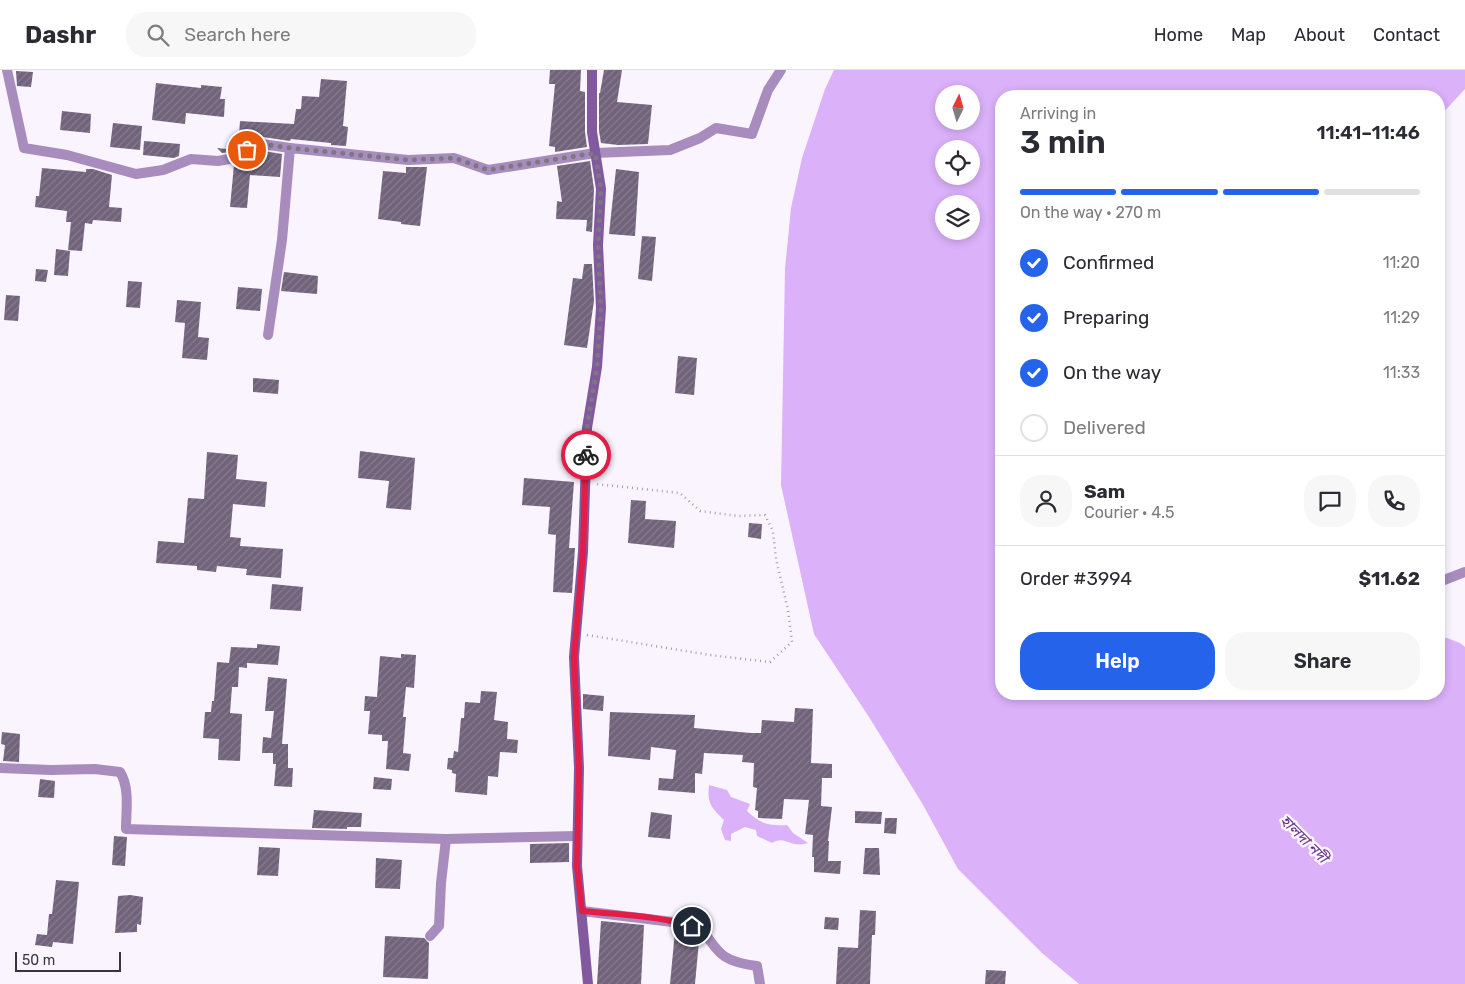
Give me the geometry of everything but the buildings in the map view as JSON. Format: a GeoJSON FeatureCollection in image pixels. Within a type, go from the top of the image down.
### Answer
{"type":"FeatureCollection","features":[{"type":"Feature","properties":{"kind":"street"},"geometry":{"type":"LineString","coordinates":[[8,70],[24,148],[68,155],[136,174],[163,170],[191,159],[218,161],[240,157],[255,143],[408,160],[454,158],[488,170],[595,153],[626,150],[670,150],[700,138],[716,128],[752,134],[768,90],[782,70]]}},
{"type":"Feature","properties":{"kind":"street"},"geometry":{"type":"LineString","coordinates":[[588,984],[577,866],[579,768],[574,657],[583,552],[587,428],[597,367],[601,308],[598,245],[601,189],[592,132],[592,70]]}},
{"type":"Feature","properties":{"kind":"street"},"geometry":{"type":"LineString","coordinates":[[268,336],[282,240],[290,148]]}},
{"type":"Feature","properties":{"kind":"street"},"geometry":{"type":"LineString","coordinates":[[1445,580],[1465,572]]}},
{"type":"Feature","properties":{"kind":"street"},"geometry":{"type":"LineString","coordinates":[[0,768],[95,769],[120,772],[125,779],[127,801],[126,829],[446,839],[577,836]]}},
{"type":"Feature","properties":{"kind":"street"},"geometry":{"type":"LineString","coordinates":[[430,936],[439,926],[446,839]]}},
{"type":"Feature","properties":{"kind":"street"},"geometry":{"type":"LineString","coordinates":[[582,911],[673,922],[702,930],[715,950],[736,963],[757,966],[760,984]]}},
{"type":"Feature","properties":{"kind":"path"},"geometry":{"type":"LineString","coordinates":[[576,636],[591,634],[710,655],[770,662],[792,642],[788,610],[776,559],[773,531],[765,515],[738,516],[700,511],[680,493],[585,483]]}},
{"type":"Feature","properties":{"kind":"water","name":"হালদা নদী"},"geometry":{"type":"Polygon","coordinates":[[[834,70],[1465,70],[1465,89],[1445,111],[1445,90],[995,90],[995,700],[1445,700],[1445,637],[1460,643],[1465,647],[1465,984],[1079,984],[1042,953],[958,869],[922,803],[869,717],[814,634],[781,485],[785,269],[791,208],[802,158],[825,89],[834,70]]]}},
{"type":"Feature","properties":{"kind":"water"},"geometry":{"type":"Polygon","coordinates":[[[709,785],[727,790],[731,797],[750,804],[747,811],[756,819],[775,825],[787,825],[793,833],[808,843],[797,844],[781,840],[772,843],[757,836],[756,830],[745,827],[731,834],[731,841],[725,840],[721,829],[724,820],[709,801],[709,785]]]}},
{"type":"Feature","properties":{"kind":"way so far"},"geometry":{"type":"LineString","coordinates":[[247,150],[255,143],[408,160],[454,158],[488,170],[595,153],[601,189],[598,245],[601,308],[597,367],[587,428],[586,455]]}},
{"type":"Feature","properties":{"kind":"route"},"geometry":{"type":"LineString","coordinates":[[586,455],[583,552],[574,657],[579,768],[577,866],[582,911],[641,917],[692,926]]}}]}
